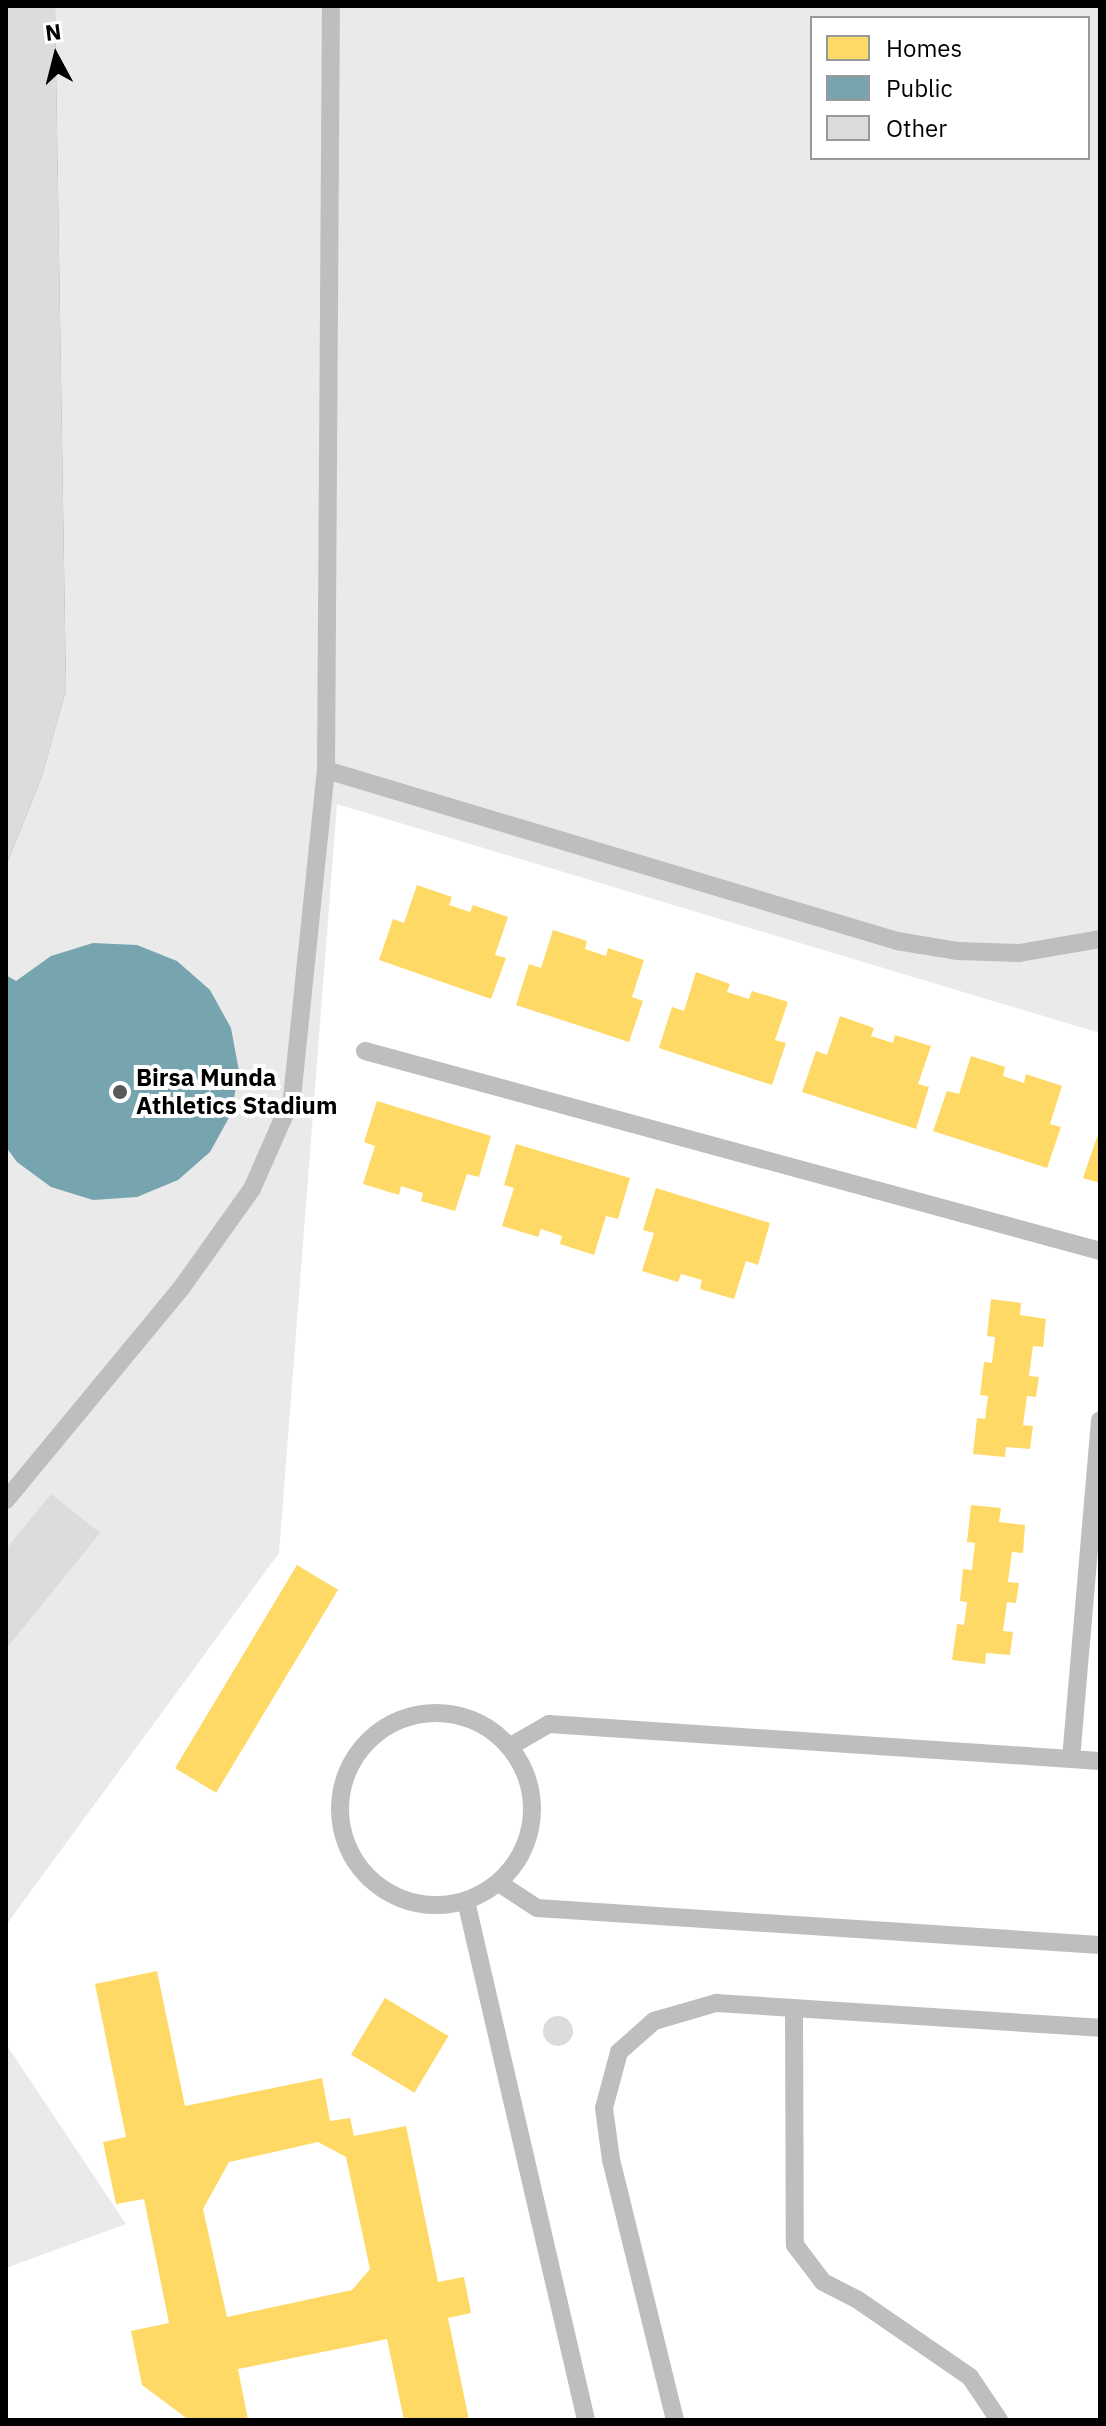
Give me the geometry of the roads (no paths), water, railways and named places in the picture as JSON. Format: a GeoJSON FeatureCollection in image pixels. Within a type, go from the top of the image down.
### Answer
{"type":"FeatureCollection","features":[{"type":"Feature","properties":{"kind":"lane"},"geometry":{"type":"LineString","coordinates":[[6,1500],[182,1287],[252,1189],[276,1141],[292,1098],[326,770],[331,6]]}},
{"type":"Feature","properties":{"kind":"lane"},"geometry":{"type":"LineString","coordinates":[[326,770],[897,941],[958,951],[1019,953],[1095,944]]}},
{"type":"Feature","properties":{"kind":"lane"},"geometry":{"type":"LineString","coordinates":[[365,1051],[1100,1251]]}},
{"type":"Feature","properties":{"kind":"lane"},"geometry":{"type":"LineString","coordinates":[[1071,1759],[1100,1420]]}},
{"type":"Feature","properties":{"kind":"lane"},"geometry":{"type":"LineString","coordinates":[[431,1715],[480,1723],[509,1747],[528,1779],[532,1817],[522,1853],[499,1883],[466,1901],[428,1906],[392,1895],[362,1872],[344,1840],[339,1803],[349,1766],[373,1736],[406,1718],[431,1715]]}},
{"type":"Feature","properties":{"kind":"lane"},"geometry":{"type":"LineString","coordinates":[[509,1747],[549,1724],[1100,1761]]}},
{"type":"Feature","properties":{"kind":"lane"},"geometry":{"type":"LineString","coordinates":[[499,1883],[537,1908],[1100,1945]]}},
{"type":"Feature","properties":{"kind":"lane"},"geometry":{"type":"LineString","coordinates":[[466,1901],[586,2420]]}},
{"type":"Feature","properties":{"kind":"lane"},"geometry":{"type":"LineString","coordinates":[[675,2420],[611,2160],[604,2108],[619,2052],[654,2021],[716,2003],[1100,2028]]}},
{"type":"Feature","properties":{"kind":"lane"},"geometry":{"type":"LineString","coordinates":[[794,2008],[795,2245],[823,2282],[858,2300],[970,2377],[999,2420]]}},
{"type":"Feature","properties":{"kind":"place","name":"Birsa Munda Athletics Stadium"},"geometry":{"type":"Point","coordinates":[120,1092]}}]}
